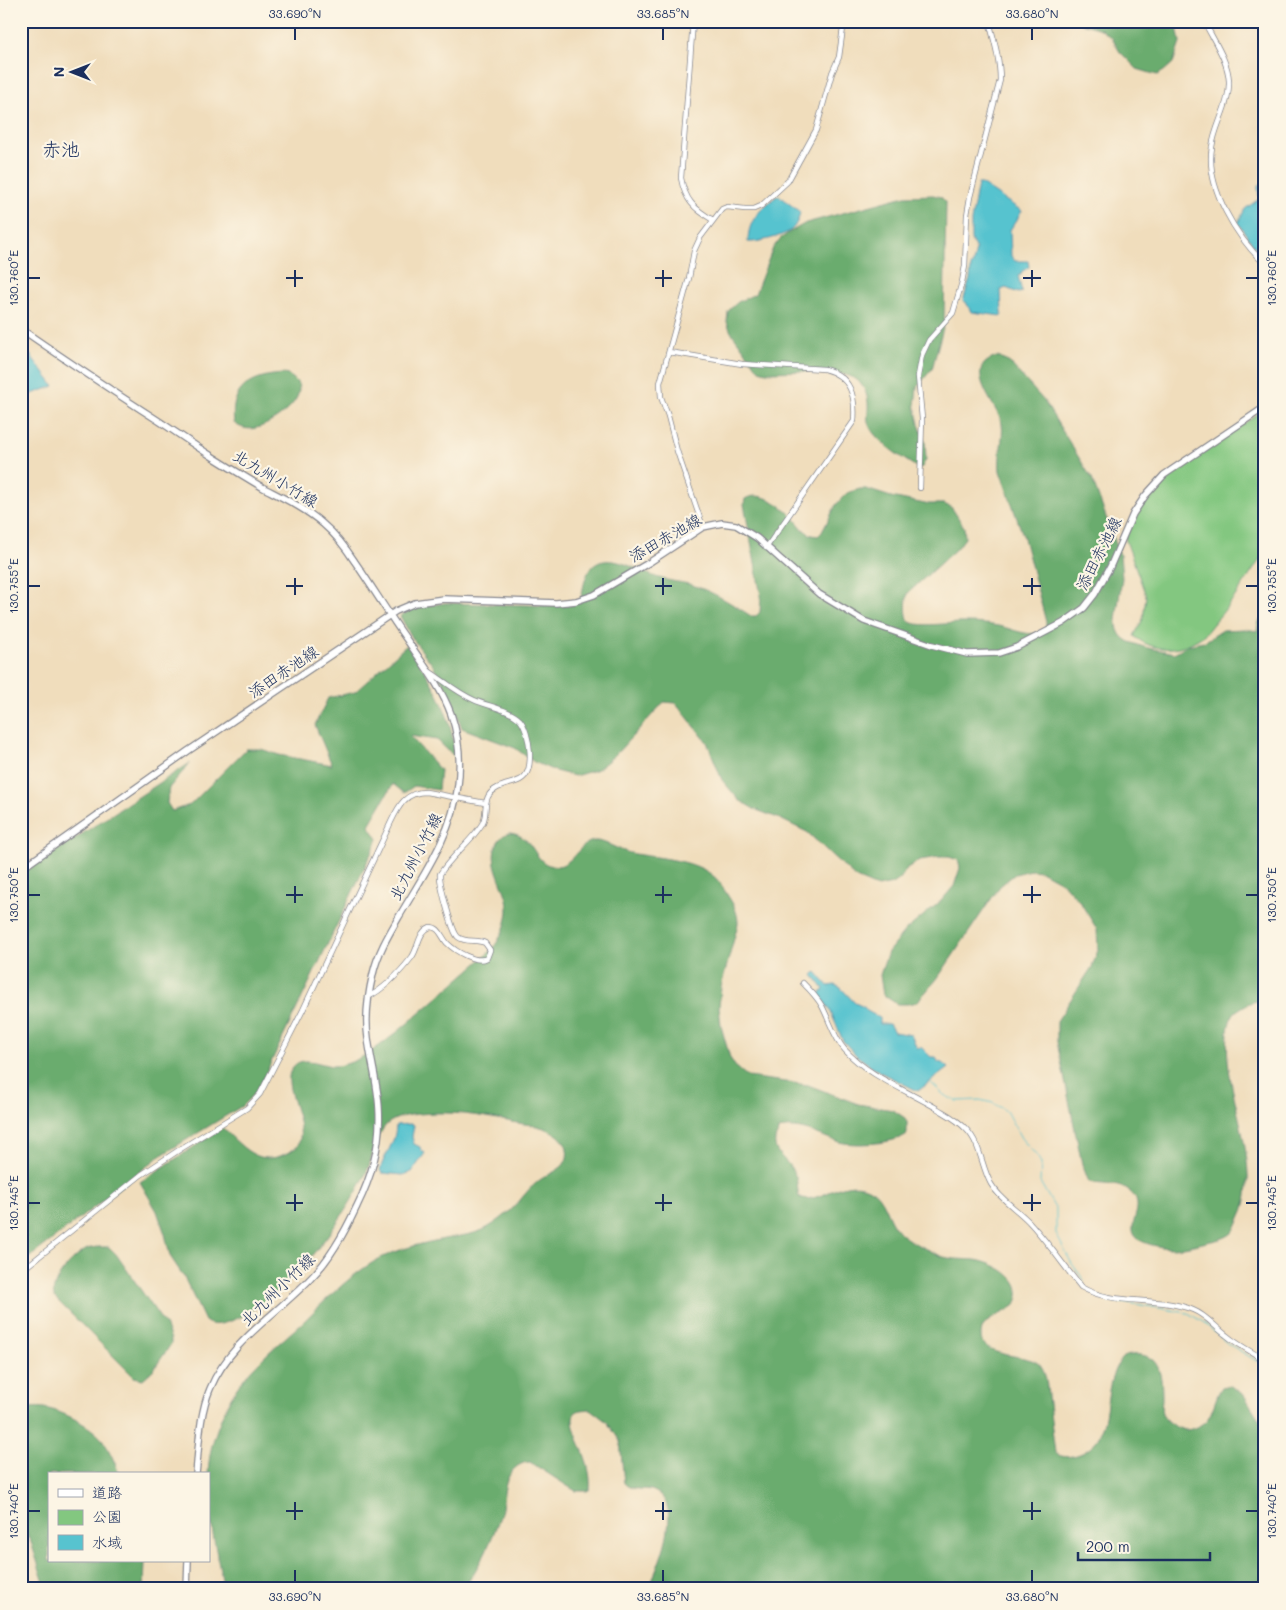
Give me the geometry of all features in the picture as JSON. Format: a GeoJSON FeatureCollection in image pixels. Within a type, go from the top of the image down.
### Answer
{"type":"FeatureCollection","features":[{"type":"Feature","properties":{"kind":"main road","name":"北九州小竹線"},"geometry":{"type":"LineString","coordinates":[[21,329],[202,450],[257,484],[306,510],[324,524],[339,539],[405,639],[429,671],[446,701],[458,736],[460,762],[457,798],[450,822],[442,842],[376,961],[368,997],[368,1039],[376,1080],[380,1124],[376,1153],[369,1178],[358,1206],[325,1263],[310,1280],[224,1361],[210,1387],[206,1400],[202,1417],[196,1472]]}},
{"type":"Feature","properties":{"kind":"main road","name":"添田赤池線"},"geometry":{"type":"LineString","coordinates":[[21,869],[188,750],[390,614],[415,603],[444,599],[556,603],[576,601],[594,595],[610,586],[703,527],[722,523],[736,525],[757,538],[818,594],[864,621],[932,645],[967,654],[998,653],[1017,648],[1064,623],[1084,608],[1095,594],[1110,567],[1133,514],[1145,496],[1164,474],[1265,407]]}},
{"type":"Feature","properties":{"kind":"main road"},"geometry":{"type":"LineString","coordinates":[[187,1589],[188,1562]]}},
{"type":"Feature","properties":{"kind":"street"},"geometry":{"type":"LineString","coordinates":[[693,21],[681,178],[684,192],[689,200],[699,211],[713,220]]}},
{"type":"Feature","properties":{"kind":"street"},"geometry":{"type":"LineString","coordinates":[[703,527],[660,396],[660,383],[689,278],[694,251],[700,238],[722,209],[728,207],[754,209],[761,206],[788,181],[816,130],[832,73],[839,57],[844,21]]}},
{"type":"Feature","properties":{"kind":"street"},"geometry":{"type":"LineString","coordinates":[[920,488],[922,418],[918,376],[922,355],[929,340],[953,313],[962,282],[970,197],[1000,80],[999,61],[989,21]]}},
{"type":"Feature","properties":{"kind":"street"},"geometry":{"type":"LineString","coordinates":[[1204,21],[1224,61],[1229,80],[1226,99],[1212,146],[1211,164],[1216,189],[1237,229],[1252,252],[1265,264]]}},
{"type":"Feature","properties":{"kind":"street"},"geometry":{"type":"LineString","coordinates":[[669,352],[742,364],[824,369],[834,372],[845,380],[850,388],[854,399],[854,421],[766,548]]}},
{"type":"Feature","properties":{"kind":"street"},"geometry":{"type":"LineString","coordinates":[[368,997],[380,991],[401,969],[413,955],[424,931],[430,927],[438,929],[447,942],[457,950],[476,960],[487,958],[490,950],[485,943],[461,939],[455,933],[440,874],[483,822],[486,803],[490,793],[520,780],[527,773],[530,744],[520,720],[473,700],[429,671]]}},
{"type":"Feature","properties":{"kind":"street"},"geometry":{"type":"LineString","coordinates":[[21,1271],[141,1175],[247,1108],[260,1094],[303,1010],[399,806],[408,797],[417,792],[486,803]]}},
{"type":"Feature","properties":{"kind":"street"},"geometry":{"type":"LineString","coordinates":[[803,983],[822,1006],[838,1040],[855,1060],[880,1077],[953,1118],[967,1129],[978,1149],[990,1183],[1000,1195],[1033,1225],[1081,1286],[1090,1292],[1100,1295],[1192,1310],[1208,1319],[1227,1336],[1265,1360]]}},
{"type":"Feature","properties":{"kind":"green space"},"geometry":{"type":"Polygon","coordinates":[[[1075,21],[1176,21],[1180,43],[1173,63],[1157,75],[1137,69],[1120,52],[1112,38],[1101,29],[1075,21]]]}},
{"type":"Feature","properties":{"kind":"green space"},"geometry":{"type":"Polygon","coordinates":[[[933,195],[941,197],[946,202],[944,324],[932,369],[917,387],[915,406],[925,442],[926,459],[922,467],[918,468],[889,448],[871,429],[868,421],[866,394],[857,380],[850,376],[827,372],[766,372],[759,370],[731,332],[727,322],[728,311],[738,302],[755,294],[773,248],[780,239],[790,232],[806,223],[905,196],[933,195]]]}},
{"type":"Feature","properties":{"kind":"green space"},"geometry":{"type":"Polygon","coordinates":[[[998,357],[1010,363],[1044,401],[1092,479],[1120,555],[1122,578],[1116,619],[1121,636],[1130,642],[1144,647],[1174,653],[1188,645],[1204,642],[1223,630],[1245,629],[1257,631],[1258,624],[1265,617],[1265,1004],[1257,1001],[1246,1005],[1235,1012],[1229,1026],[1228,1056],[1231,1080],[1246,1153],[1248,1177],[1246,1199],[1235,1229],[1229,1235],[1217,1240],[1173,1248],[1145,1242],[1136,1237],[1133,1230],[1137,1205],[1135,1197],[1122,1187],[1089,1182],[1082,1164],[1057,1042],[1057,1021],[1092,967],[1098,950],[1097,929],[1080,902],[1063,883],[1041,871],[1031,870],[1015,874],[1000,886],[937,979],[917,1002],[897,1004],[883,995],[880,975],[888,952],[905,931],[941,901],[954,886],[960,868],[958,860],[949,857],[938,857],[920,860],[907,868],[900,879],[893,884],[877,887],[856,878],[807,832],[754,809],[739,800],[722,780],[707,742],[676,703],[664,702],[616,754],[598,769],[575,776],[555,771],[534,762],[515,748],[462,728],[450,694],[400,616],[418,607],[445,603],[567,606],[580,602],[588,574],[595,565],[600,562],[614,561],[659,578],[689,584],[706,590],[751,616],[756,616],[760,612],[761,596],[744,504],[745,499],[757,496],[776,503],[794,518],[805,531],[818,536],[836,505],[847,493],[866,489],[891,497],[925,504],[944,504],[952,508],[964,527],[965,538],[959,546],[908,593],[906,604],[908,620],[910,622],[921,625],[982,624],[1034,634],[1040,633],[1046,630],[1046,622],[1024,538],[1000,471],[1002,424],[981,377],[981,368],[987,362],[998,357]]]}},
{"type":"Feature","properties":{"kind":"green space"},"geometry":{"type":"Polygon","coordinates":[[[285,374],[295,380],[299,388],[292,405],[284,413],[265,425],[256,428],[244,428],[234,423],[233,411],[235,400],[246,385],[253,380],[263,377],[285,374]]]}},
{"type":"Feature","properties":{"kind":"green space"},"geometry":{"type":"Polygon","coordinates":[[[1265,409],[1265,557],[1262,556],[1245,583],[1200,638],[1174,648],[1157,647],[1141,641],[1134,636],[1143,619],[1146,596],[1125,538],[1136,514],[1161,482],[1265,409]]]}},
{"type":"Feature","properties":{"kind":"green space"},"geometry":{"type":"Polygon","coordinates":[[[407,645],[425,671],[445,711],[450,725],[455,757],[437,740],[410,736],[440,770],[438,790],[414,786],[404,793],[393,784],[369,825],[378,839],[264,1077],[254,1094],[242,1106],[160,1156],[21,1264],[21,874],[190,763],[169,788],[167,803],[172,811],[190,805],[246,749],[261,749],[279,755],[332,765],[315,725],[328,698],[355,692],[407,645]]]}},
{"type":"Feature","properties":{"kind":"green space"},"geometry":{"type":"Polygon","coordinates":[[[506,834],[518,835],[525,839],[542,861],[554,866],[566,863],[588,843],[598,841],[630,853],[691,864],[712,875],[720,883],[734,906],[738,920],[721,987],[719,1007],[721,1026],[730,1058],[735,1066],[748,1077],[808,1085],[858,1104],[893,1110],[905,1118],[907,1122],[907,1134],[893,1140],[864,1144],[839,1142],[802,1129],[780,1129],[776,1137],[776,1148],[794,1173],[799,1197],[806,1199],[814,1198],[849,1186],[858,1185],[868,1188],[878,1196],[898,1231],[912,1242],[941,1256],[981,1261],[995,1266],[1008,1274],[1017,1286],[1018,1294],[1014,1306],[987,1322],[984,1325],[981,1336],[987,1348],[1003,1354],[1030,1359],[1041,1367],[1046,1379],[1055,1453],[1066,1457],[1077,1455],[1088,1450],[1096,1442],[1104,1421],[1114,1372],[1125,1356],[1145,1356],[1152,1359],[1156,1364],[1161,1379],[1162,1414],[1173,1425],[1186,1430],[1199,1426],[1206,1421],[1222,1387],[1229,1385],[1244,1395],[1265,1429],[1265,1589],[649,1589],[666,1538],[669,1524],[668,1511],[664,1500],[656,1492],[648,1489],[631,1488],[624,1483],[620,1441],[607,1422],[590,1409],[580,1410],[575,1413],[573,1422],[588,1467],[590,1489],[587,1491],[576,1491],[530,1462],[523,1463],[515,1468],[507,1480],[501,1513],[490,1543],[463,1589],[224,1589],[210,1517],[209,1462],[212,1445],[221,1419],[240,1384],[265,1356],[338,1289],[365,1267],[400,1250],[471,1234],[487,1228],[510,1211],[536,1183],[562,1166],[566,1162],[567,1149],[562,1139],[548,1129],[486,1117],[455,1113],[434,1113],[409,1115],[391,1121],[380,1134],[358,1190],[331,1231],[301,1268],[267,1300],[249,1313],[231,1321],[217,1324],[205,1321],[184,1277],[170,1256],[157,1211],[140,1182],[223,1128],[256,1156],[274,1158],[297,1147],[300,1129],[289,1078],[291,1070],[295,1065],[300,1062],[310,1061],[337,1066],[362,1057],[407,1024],[495,946],[506,924],[508,905],[494,857],[498,842],[506,834]]]}},
{"type":"Feature","properties":{"kind":"green space"},"geometry":{"type":"Polygon","coordinates":[[[109,1247],[116,1254],[165,1325],[171,1339],[171,1344],[154,1369],[143,1379],[134,1377],[54,1297],[55,1284],[74,1259],[89,1249],[109,1247]]]}},
{"type":"Feature","properties":{"kind":"green space"},"geometry":{"type":"Polygon","coordinates":[[[21,1408],[41,1408],[59,1412],[75,1419],[102,1439],[118,1472],[48,1472],[48,1562],[145,1562],[144,1589],[46,1589],[31,1542],[21,1522],[21,1408]]]}},
{"type":"Feature","properties":{"kind":"water"},"geometry":{"type":"Polygon","coordinates":[[[1265,181],[1265,257],[1259,253],[1238,223],[1245,209],[1259,199],[1258,186],[1265,181]]]}},
{"type":"Feature","properties":{"kind":"water"},"geometry":{"type":"Polygon","coordinates":[[[978,184],[981,184],[1022,211],[1010,230],[1011,256],[1015,261],[1028,261],[1029,267],[1018,276],[1022,292],[1018,293],[1006,288],[1001,290],[1002,316],[971,312],[966,302],[963,301],[976,249],[971,240],[971,221],[978,184]]]}},
{"type":"Feature","properties":{"kind":"water"},"geometry":{"type":"Polygon","coordinates":[[[778,195],[800,212],[794,226],[788,232],[777,237],[748,242],[750,227],[753,221],[761,210],[778,195]]]}},
{"type":"Feature","properties":{"kind":"water"},"geometry":{"type":"Polygon","coordinates":[[[21,343],[54,386],[21,398],[21,343]]]}},
{"type":"Feature","properties":{"kind":"water"},"geometry":{"type":"Polygon","coordinates":[[[816,972],[828,986],[835,985],[841,988],[855,1003],[880,1018],[880,1024],[889,1024],[894,1032],[911,1035],[917,1048],[921,1047],[931,1057],[936,1057],[938,1062],[948,1068],[918,1091],[880,1072],[857,1056],[843,1041],[830,1010],[819,995],[824,989],[813,975],[816,972]]]}},
{"type":"Feature","properties":{"kind":"water"},"geometry":{"type":"Polygon","coordinates":[[[396,1125],[414,1125],[412,1137],[414,1144],[425,1153],[412,1172],[403,1175],[382,1173],[380,1171],[394,1138],[396,1125]]]}},
{"type":"Feature","properties":{"kind":"waterway"},"geometry":{"type":"LineString","coordinates":[[930,1082],[944,1095],[956,1101],[980,1100],[993,1103],[1006,1111],[1021,1138],[1038,1157],[1041,1164],[1040,1182],[1056,1210],[1056,1234],[1072,1264],[1084,1280]]}},
{"type":"Feature","properties":{"kind":"waterway"},"geometry":{"type":"LineString","coordinates":[[1104,1299],[1109,1302],[1124,1302],[1188,1313],[1203,1322],[1227,1343],[1265,1366]]}},
{"type":"Feature","properties":{"kind":"district","name":"赤池"},"geometry":{"type":"Point","coordinates":[61,148]}}]}
